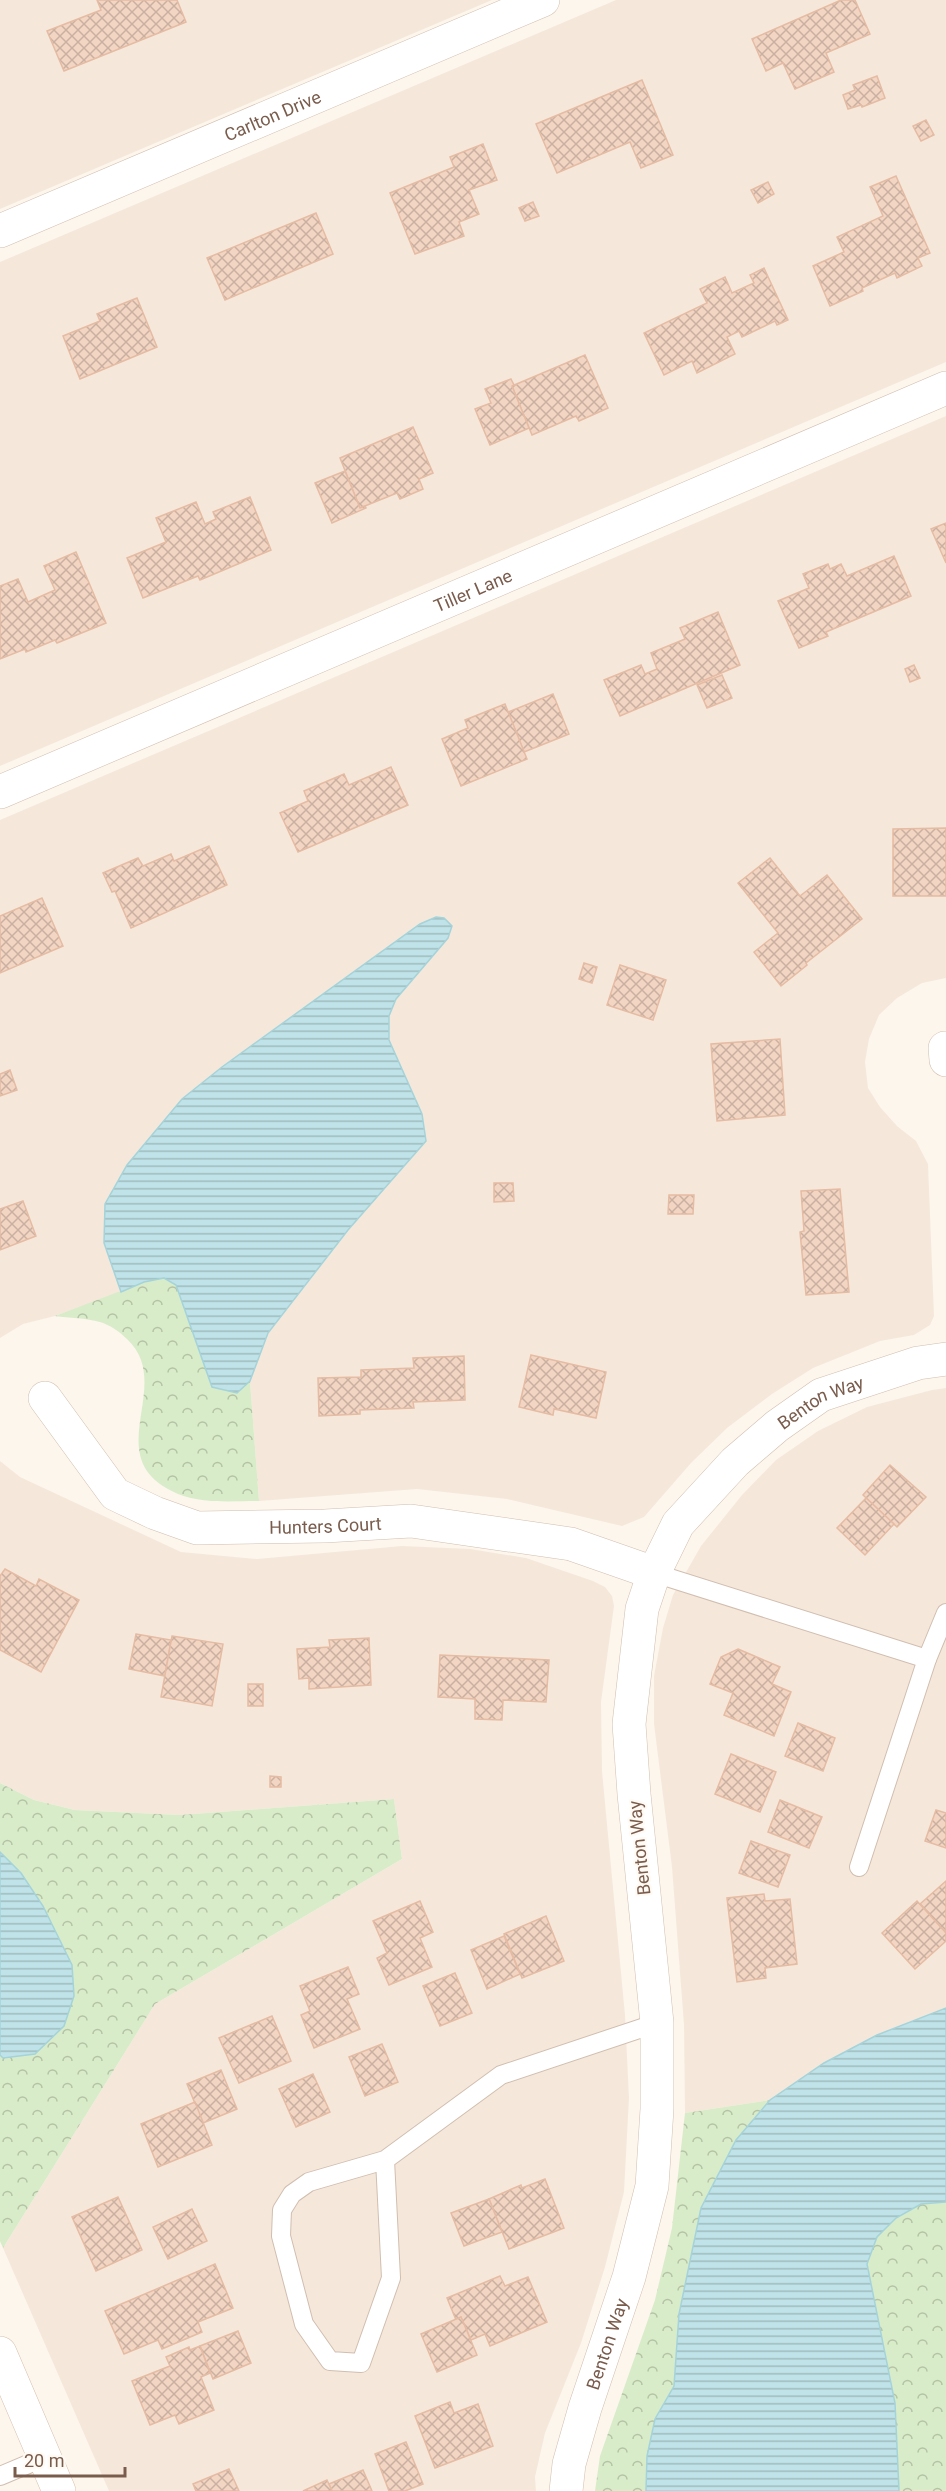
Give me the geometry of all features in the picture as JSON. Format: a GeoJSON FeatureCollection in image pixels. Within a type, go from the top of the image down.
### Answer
{"type":"FeatureCollection","features":[{"type":"Feature","properties":{"kind":"street","name":"Carlton Drive"},"geometry":{"type":"LineString","coordinates":[[0,231],[543,0]]}},
{"type":"Feature","properties":{"kind":"street","name":"Tiller Lane"},"geometry":{"type":"LineString","coordinates":[[0,792],[946,388]]}},
{"type":"Feature","properties":{"kind":"street","name":"Benton Way"},"geometry":{"type":"LineString","coordinates":[[566,2491],[569,2464],[585,2408],[629,2277],[652,2186],[657,2109],[657,2023],[629,1724],[642,1609],[654,1572],[678,1524],[735,1462],[777,1426],[821,1395],[918,1363],[946,1359]]}},
{"type":"Feature","properties":{"kind":"street","name":"Hunters Court"},"geometry":{"type":"LineString","coordinates":[[45,1398],[115,1494],[155,1513],[197,1528],[325,1526],[411,1521],[571,1544],[654,1572]]}},
{"type":"Feature","properties":{"kind":"street"},"geometry":{"type":"LineString","coordinates":[[0,2354],[59,2491]]}},
{"type":"Feature","properties":{"kind":"lane"},"geometry":{"type":"LineString","coordinates":[[654,1572],[927,1659]]}},
{"type":"Feature","properties":{"kind":"lane"},"geometry":{"type":"LineString","coordinates":[[860,1867],[927,1659],[946,1612]]}},
{"type":"Feature","properties":{"kind":"lane"},"geometry":{"type":"LineString","coordinates":[[385,2160],[391,2278],[361,2363],[330,2361],[304,2324],[281,2236],[282,2210],[292,2194],[309,2182],[385,2160],[501,2075],[657,2023]]}},
{"type":"Feature","properties":{"kind":"lane"},"geometry":{"type":"LineString","coordinates":[[0,2476],[45,2457]]}},
{"type":"Feature","properties":{"kind":"shaded area"},"geometry":{"type":"Polygon","coordinates":[[[0,0],[492,0],[0,209],[0,0]]]}},
{"type":"Feature","properties":{"kind":"shaded area"},"geometry":{"type":"Polygon","coordinates":[[[616,0],[946,0],[946,362],[0,766],[0,262],[616,0]]]}},
{"type":"Feature","properties":{"kind":"shaded area"},"geometry":{"type":"Polygon","coordinates":[[[946,416],[946,978],[922,983],[897,998],[879,1015],[869,1039],[865,1062],[868,1088],[880,1107],[897,1126],[916,1141],[928,1164],[934,1316],[930,1325],[914,1335],[880,1341],[813,1368],[772,1394],[727,1428],[691,1463],[644,1517],[622,1526],[507,1499],[417,1489],[259,1501],[250,1381],[268,1333],[348,1230],[426,1141],[389,1040],[389,1016],[395,999],[448,938],[420,924],[222,1067],[104,1243],[121,1292],[55,1316],[23,1324],[0,1338],[0,820],[946,416]]]}},
{"type":"Feature","properties":{"kind":"shaded area"},"geometry":{"type":"Polygon","coordinates":[[[946,1388],[946,2008],[877,2035],[824,2063],[770,2100],[685,2113],[684,2025],[672,1867],[654,1724],[654,1676],[663,1628],[673,1595],[701,1546],[742,1495],[776,1460],[818,1431],[867,1407],[946,1388]]]}},
{"type":"Feature","properties":{"kind":"shaded area"},"geometry":{"type":"Polygon","coordinates":[[[0,1461],[20,1477],[181,1552],[257,1559],[402,1546],[470,1549],[526,1558],[593,1581],[605,1587],[612,1596],[614,1606],[601,1702],[602,1771],[625,2015],[629,2098],[624,2192],[605,2267],[581,2343],[545,2433],[535,2477],[536,2491],[109,2491],[3,2248],[155,2004],[402,1859],[394,1799],[180,1815],[75,1810],[34,1800],[0,1783],[0,1461]]]}},
{"type":"Feature","properties":{"kind":"green space"},"geometry":{"type":"Polygon","coordinates":[[[164,1278],[176,1285],[212,1387],[237,1393],[250,1381],[259,1501],[218,1501],[187,1497],[154,1479],[142,1462],[139,1442],[144,1378],[140,1358],[127,1339],[107,1325],[89,1320],[55,1316],[144,1282],[164,1278]]]}},
{"type":"Feature","properties":{"kind":"green space"},"geometry":{"type":"Polygon","coordinates":[[[0,1783],[34,1800],[75,1810],[180,1815],[394,1799],[402,1859],[155,2004],[3,2248],[0,2241],[0,2055],[3,2058],[72,1965],[32,1892],[0,1852],[0,1783]]]}},
{"type":"Feature","properties":{"kind":"green space"},"geometry":{"type":"Polygon","coordinates":[[[770,2100],[736,2140],[679,2314],[674,2386],[655,2419],[646,2491],[595,2491],[600,2456],[655,2300],[672,2228],[685,2113],[770,2100]]]}},
{"type":"Feature","properties":{"kind":"green space"},"geometry":{"type":"Polygon","coordinates":[[[946,2202],[946,2491],[899,2491],[895,2403],[867,2264],[877,2237],[896,2218],[921,2204],[946,2202]]]}},
{"type":"Feature","properties":{"kind":"water"},"geometry":{"type":"Polygon","coordinates":[[[436,917],[444,918],[452,926],[448,938],[396,999],[389,1016],[389,1040],[422,1114],[426,1141],[348,1230],[268,1333],[250,1381],[237,1393],[212,1387],[176,1285],[164,1278],[144,1282],[121,1292],[104,1243],[105,1204],[127,1165],[182,1099],[222,1067],[420,924],[436,917]]]}},
{"type":"Feature","properties":{"kind":"water"},"geometry":{"type":"Polygon","coordinates":[[[0,1852],[21,1873],[43,1906],[72,1965],[74,1996],[64,2026],[35,2054],[3,2058],[0,2055],[0,1852]]]}},
{"type":"Feature","properties":{"kind":"water"},"geometry":{"type":"Polygon","coordinates":[[[946,2008],[946,2202],[921,2204],[896,2218],[877,2237],[867,2264],[895,2403],[899,2491],[646,2491],[647,2456],[655,2419],[674,2386],[679,2314],[701,2208],[736,2140],[770,2100],[824,2063],[877,2035],[946,2008]]]}},
{"type":"Feature","properties":{"kind":"building"},"geometry":{"type":"Polygon","coordinates":[[[97,0],[177,0],[186,22],[64,71],[47,31],[101,10],[97,0]]]}},
{"type":"Feature","properties":{"kind":"building"},"geometry":{"type":"Polygon","coordinates":[[[841,0],[855,0],[870,34],[826,53],[834,72],[795,89],[783,63],[766,71],[752,39],[841,0]]]}},
{"type":"Feature","properties":{"kind":"building"},"geometry":{"type":"Polygon","coordinates":[[[877,76],[885,98],[862,107],[861,105],[848,109],[843,95],[855,90],[853,85],[877,76]]]}},
{"type":"Feature","properties":{"kind":"building"},"geometry":{"type":"Polygon","coordinates":[[[642,80],[673,155],[641,168],[630,142],[557,173],[536,124],[642,80]]]}},
{"type":"Feature","properties":{"kind":"building"},"geometry":{"type":"Polygon","coordinates":[[[926,120],[934,135],[921,141],[913,126],[926,120]]]}},
{"type":"Feature","properties":{"kind":"building"},"geometry":{"type":"Polygon","coordinates":[[[483,144],[497,180],[469,190],[479,214],[459,222],[464,236],[415,254],[390,193],[454,167],[450,157],[483,144]]]}},
{"type":"Feature","properties":{"kind":"building"},"geometry":{"type":"Polygon","coordinates":[[[896,176],[930,253],[918,258],[922,266],[897,278],[895,273],[830,306],[813,266],[844,252],[837,237],[883,216],[870,187],[896,176]]]}},
{"type":"Feature","properties":{"kind":"building"},"geometry":{"type":"Polygon","coordinates":[[[768,182],[774,194],[758,203],[751,190],[768,182]]]}},
{"type":"Feature","properties":{"kind":"building"},"geometry":{"type":"Polygon","coordinates":[[[533,202],[539,216],[525,221],[519,208],[533,202]]]}},
{"type":"Feature","properties":{"kind":"building"},"geometry":{"type":"Polygon","coordinates":[[[316,213],[333,254],[225,300],[207,258],[316,213]]]}},
{"type":"Feature","properties":{"kind":"building"},"geometry":{"type":"Polygon","coordinates":[[[764,268],[788,320],[777,325],[775,321],[742,337],[739,331],[727,337],[735,354],[697,373],[692,361],[664,375],[644,333],[707,303],[700,289],[725,277],[732,293],[754,283],[750,275],[764,268]]]}},
{"type":"Feature","properties":{"kind":"building"},"geometry":{"type":"Polygon","coordinates":[[[137,298],[157,347],[80,379],[63,336],[100,321],[97,314],[137,298]]]}},
{"type":"Feature","properties":{"kind":"building"},"geometry":{"type":"Polygon","coordinates":[[[585,355],[608,408],[579,421],[576,416],[532,435],[512,386],[585,355]]]}},
{"type":"Feature","properties":{"kind":"building"},"geometry":{"type":"Polygon","coordinates":[[[511,379],[529,428],[490,445],[475,409],[491,403],[485,389],[511,379]]]}},
{"type":"Feature","properties":{"kind":"building"},"geometry":{"type":"Polygon","coordinates":[[[413,427],[433,473],[419,479],[423,489],[400,499],[397,493],[360,508],[340,458],[413,427]]]}},
{"type":"Feature","properties":{"kind":"building"},"geometry":{"type":"Polygon","coordinates":[[[345,471],[360,508],[365,506],[366,508],[332,523],[315,483],[345,471]]]}},
{"type":"Feature","properties":{"kind":"building"},"geometry":{"type":"Polygon","coordinates":[[[250,497],[271,550],[200,580],[198,576],[143,598],[127,558],[166,542],[156,518],[196,502],[205,524],[216,519],[213,512],[250,497]]]}},
{"type":"Feature","properties":{"kind":"building"},"geometry":{"type":"Polygon","coordinates":[[[946,523],[946,563],[931,529],[946,523]]]}},
{"type":"Feature","properties":{"kind":"building"},"geometry":{"type":"Polygon","coordinates":[[[76,552],[106,623],[57,643],[55,640],[26,652],[25,649],[0,659],[0,586],[18,579],[28,602],[55,590],[44,566],[76,552]]]}},
{"type":"Feature","properties":{"kind":"building"},"geometry":{"type":"Polygon","coordinates":[[[894,556],[911,596],[826,632],[828,636],[799,648],[778,601],[809,588],[803,574],[828,564],[830,569],[841,564],[847,576],[894,556]]]}},
{"type":"Feature","properties":{"kind":"building"},"geometry":{"type":"Polygon","coordinates":[[[718,612],[740,665],[620,716],[604,680],[641,665],[645,674],[657,669],[651,653],[685,639],[680,628],[718,612]]]}},
{"type":"Feature","properties":{"kind":"building"},"geometry":{"type":"Polygon","coordinates":[[[914,665],[920,678],[910,682],[905,669],[914,665]]]}},
{"type":"Feature","properties":{"kind":"building"},"geometry":{"type":"Polygon","coordinates":[[[722,675],[732,698],[707,708],[697,685],[722,675]]]}},
{"type":"Feature","properties":{"kind":"building"},"geometry":{"type":"Polygon","coordinates":[[[553,694],[569,734],[524,752],[508,712],[553,694]]]}},
{"type":"Feature","properties":{"kind":"building"},"geometry":{"type":"Polygon","coordinates":[[[505,704],[527,759],[461,786],[442,739],[468,728],[465,720],[505,704]]]}},
{"type":"Feature","properties":{"kind":"building"},"geometry":{"type":"Polygon","coordinates":[[[391,767],[408,805],[298,852],[280,813],[308,801],[304,791],[344,774],[349,785],[391,767]]]}},
{"type":"Feature","properties":{"kind":"building"},"geometry":{"type":"Polygon","coordinates":[[[946,828],[946,896],[893,896],[893,829],[946,828]]]}},
{"type":"Feature","properties":{"kind":"building"},"geometry":{"type":"Polygon","coordinates":[[[209,846],[227,885],[131,928],[115,891],[112,892],[103,873],[138,858],[143,866],[171,854],[174,861],[209,846]]]}},
{"type":"Feature","properties":{"kind":"building"},"geometry":{"type":"Polygon","coordinates":[[[770,858],[800,896],[827,875],[862,919],[781,986],[754,952],[778,933],[738,883],[770,858]]]}},
{"type":"Feature","properties":{"kind":"building"},"geometry":{"type":"Polygon","coordinates":[[[42,898],[63,946],[0,973],[0,916],[42,898]]]}},
{"type":"Feature","properties":{"kind":"building"},"geometry":{"type":"Polygon","coordinates":[[[584,963],[597,967],[592,983],[579,979],[584,963]]]}},
{"type":"Feature","properties":{"kind":"building"},"geometry":{"type":"Polygon","coordinates":[[[620,965],[666,980],[653,1020],[607,1005],[620,965]]]}},
{"type":"Feature","properties":{"kind":"building"},"geometry":{"type":"Polygon","coordinates":[[[780,1039],[785,1115],[717,1121],[711,1044],[780,1039]]]}},
{"type":"Feature","properties":{"kind":"building"},"geometry":{"type":"Polygon","coordinates":[[[10,1070],[17,1090],[0,1096],[0,1074],[10,1070]]]}},
{"type":"Feature","properties":{"kind":"building"},"geometry":{"type":"Polygon","coordinates":[[[494,1183],[513,1183],[514,1201],[494,1202],[494,1183]]]}},
{"type":"Feature","properties":{"kind":"building"},"geometry":{"type":"Polygon","coordinates":[[[840,1189],[849,1292],[806,1295],[800,1232],[804,1231],[801,1191],[840,1189]]]}},
{"type":"Feature","properties":{"kind":"building"},"geometry":{"type":"Polygon","coordinates":[[[669,1195],[694,1195],[693,1214],[668,1214],[669,1195]]]}},
{"type":"Feature","properties":{"kind":"building"},"geometry":{"type":"Polygon","coordinates":[[[23,1201],[36,1236],[0,1250],[0,1209],[23,1201]]]}},
{"type":"Feature","properties":{"kind":"building"},"geometry":{"type":"Polygon","coordinates":[[[531,1355],[606,1372],[596,1418],[554,1409],[553,1415],[519,1407],[531,1355]]]}},
{"type":"Feature","properties":{"kind":"building"},"geometry":{"type":"Polygon","coordinates":[[[464,1356],[465,1400],[413,1402],[414,1408],[360,1410],[360,1414],[319,1416],[318,1378],[361,1377],[361,1370],[414,1368],[413,1358],[464,1356]]]}},
{"type":"Feature","properties":{"kind":"building"},"geometry":{"type":"Polygon","coordinates":[[[890,1465],[926,1497],[897,1527],[863,1495],[890,1465]]]}},
{"type":"Feature","properties":{"kind":"building"},"geometry":{"type":"Polygon","coordinates":[[[866,1498],[894,1524],[865,1555],[837,1528],[866,1498]]]}},
{"type":"Feature","properties":{"kind":"building"},"geometry":{"type":"Polygon","coordinates":[[[5,1569],[36,1586],[39,1579],[79,1600],[41,1672],[0,1650],[0,1576],[5,1569]]]}},
{"type":"Feature","properties":{"kind":"building"},"geometry":{"type":"Polygon","coordinates":[[[136,1634],[171,1640],[165,1676],[129,1669],[136,1634]]]}},
{"type":"Feature","properties":{"kind":"building"},"geometry":{"type":"Polygon","coordinates":[[[172,1636],[223,1644],[212,1706],[161,1697],[172,1636]]]}},
{"type":"Feature","properties":{"kind":"building"},"geometry":{"type":"Polygon","coordinates":[[[369,1638],[371,1685],[309,1689],[309,1678],[299,1679],[297,1649],[330,1647],[329,1640],[369,1638]]]}},
{"type":"Feature","properties":{"kind":"building"},"geometry":{"type":"Polygon","coordinates":[[[738,1649],[780,1667],[772,1684],[791,1692],[774,1736],[724,1715],[733,1693],[710,1684],[721,1657],[738,1649]]]}},
{"type":"Feature","properties":{"kind":"building"},"geometry":{"type":"Polygon","coordinates":[[[440,1655],[549,1660],[546,1702],[503,1700],[502,1720],[475,1719],[475,1699],[438,1697],[440,1655]]]}},
{"type":"Feature","properties":{"kind":"building"},"geometry":{"type":"Polygon","coordinates":[[[248,1684],[263,1684],[263,1706],[248,1706],[248,1684]]]}},
{"type":"Feature","properties":{"kind":"building"},"geometry":{"type":"Polygon","coordinates":[[[798,1723],[835,1738],[823,1771],[785,1756],[798,1723]]]}},
{"type":"Feature","properties":{"kind":"building"},"geometry":{"type":"Polygon","coordinates":[[[731,1754],[776,1772],[760,1812],[715,1794],[731,1754]]]}},
{"type":"Feature","properties":{"kind":"building"},"geometry":{"type":"Polygon","coordinates":[[[270,1776],[281,1777],[281,1787],[270,1787],[270,1776]]]}},
{"type":"Feature","properties":{"kind":"building"},"geometry":{"type":"Polygon","coordinates":[[[780,1800],[822,1817],[809,1848],[768,1832],[780,1800]]]}},
{"type":"Feature","properties":{"kind":"building"},"geometry":{"type":"Polygon","coordinates":[[[936,1810],[946,1813],[946,1848],[925,1841],[936,1810]]]}},
{"type":"Feature","properties":{"kind":"building"},"geometry":{"type":"Polygon","coordinates":[[[751,1841],[790,1855],[778,1887],[739,1873],[751,1841]]]}},
{"type":"Feature","properties":{"kind":"building"},"geometry":{"type":"Polygon","coordinates":[[[946,1881],[946,1933],[920,1904],[946,1881]]]}},
{"type":"Feature","properties":{"kind":"building"},"geometry":{"type":"Polygon","coordinates":[[[764,1894],[765,1901],[790,1899],[797,1964],[765,1968],[766,1978],[737,1982],[727,1898],[764,1894]]]}},
{"type":"Feature","properties":{"kind":"building"},"geometry":{"type":"Polygon","coordinates":[[[420,1901],[433,1932],[420,1938],[432,1967],[389,1985],[377,1958],[387,1953],[373,1921],[420,1901]]]}},
{"type":"Feature","properties":{"kind":"building"},"geometry":{"type":"Polygon","coordinates":[[[917,1901],[946,1933],[946,1941],[915,1969],[882,1933],[917,1901]]]}},
{"type":"Feature","properties":{"kind":"building"},"geometry":{"type":"Polygon","coordinates":[[[546,1916],[564,1961],[522,1978],[504,1934],[546,1916]]]}},
{"type":"Feature","properties":{"kind":"building"},"geometry":{"type":"Polygon","coordinates":[[[504,1936],[520,1974],[487,1989],[471,1950],[504,1936]]]}},
{"type":"Feature","properties":{"kind":"building"},"geometry":{"type":"Polygon","coordinates":[[[348,1967],[359,1994],[347,1999],[360,2029],[314,2048],[301,2015],[310,2011],[300,1986],[348,1967]]]}},
{"type":"Feature","properties":{"kind":"building"},"geometry":{"type":"Polygon","coordinates":[[[455,1973],[472,2013],[440,2026],[423,1986],[455,1973]]]}},
{"type":"Feature","properties":{"kind":"building"},"geometry":{"type":"Polygon","coordinates":[[[272,2016],[291,2061],[239,2083],[219,2038],[272,2016]]]}},
{"type":"Feature","properties":{"kind":"building"},"geometry":{"type":"Polygon","coordinates":[[[382,2044],[398,2082],[365,2096],[349,2057],[382,2044]]]}},
{"type":"Feature","properties":{"kind":"building"},"geometry":{"type":"Polygon","coordinates":[[[221,2070],[237,2109],[203,2123],[187,2084],[221,2070]]]}},
{"type":"Feature","properties":{"kind":"building"},"geometry":{"type":"Polygon","coordinates":[[[313,2074],[330,2112],[296,2127],[279,2089],[313,2074]]]}},
{"type":"Feature","properties":{"kind":"building"},"geometry":{"type":"Polygon","coordinates":[[[195,2102],[212,2145],[158,2167],[141,2124],[195,2102]]]}},
{"type":"Feature","properties":{"kind":"building"},"geometry":{"type":"Polygon","coordinates":[[[545,2179],[564,2228],[509,2249],[489,2199],[521,2185],[522,2188],[545,2179]]]}},
{"type":"Feature","properties":{"kind":"building"},"geometry":{"type":"Polygon","coordinates":[[[118,2197],[142,2250],[96,2271],[72,2217],[118,2197]]]}},
{"type":"Feature","properties":{"kind":"building"},"geometry":{"type":"Polygon","coordinates":[[[489,2199],[502,2232],[464,2246],[451,2213],[489,2199]]]}},
{"type":"Feature","properties":{"kind":"building"},"geometry":{"type":"Polygon","coordinates":[[[192,2209],[207,2241],[168,2259],[153,2227],[192,2209]]]}},
{"type":"Feature","properties":{"kind":"building"},"geometry":{"type":"Polygon","coordinates":[[[215,2264],[233,2308],[198,2322],[202,2332],[162,2349],[158,2340],[124,2354],[105,2311],[215,2264]]]}},
{"type":"Feature","properties":{"kind":"building"},"geometry":{"type":"Polygon","coordinates":[[[500,2276],[505,2286],[528,2277],[547,2322],[490,2346],[485,2334],[471,2340],[461,2317],[456,2320],[447,2298],[500,2276]]]}},
{"type":"Feature","properties":{"kind":"building"},"geometry":{"type":"Polygon","coordinates":[[[461,2317],[477,2355],[437,2372],[421,2334],[461,2317]]]}},
{"type":"Feature","properties":{"kind":"building"},"geometry":{"type":"Polygon","coordinates":[[[238,2331],[251,2363],[213,2379],[200,2346],[238,2331]]]}},
{"type":"Feature","properties":{"kind":"building"},"geometry":{"type":"Polygon","coordinates":[[[200,2346],[210,2373],[201,2377],[214,2410],[179,2424],[175,2415],[150,2425],[132,2381],[170,2366],[166,2357],[189,2347],[190,2350],[200,2346]]]}},
{"type":"Feature","properties":{"kind":"building"},"geometry":{"type":"Polygon","coordinates":[[[450,2402],[454,2413],[478,2404],[493,2446],[435,2468],[415,2416],[450,2402]]]}},
{"type":"Feature","properties":{"kind":"building"},"geometry":{"type":"Polygon","coordinates":[[[406,2442],[423,2484],[405,2491],[389,2491],[375,2454],[406,2442]]]}},
{"type":"Feature","properties":{"kind":"building"},"geometry":{"type":"Polygon","coordinates":[[[229,2469],[239,2491],[196,2491],[193,2484],[229,2469]]]}},
{"type":"Feature","properties":{"kind":"building"},"geometry":{"type":"Polygon","coordinates":[[[363,2470],[372,2491],[332,2491],[329,2484],[363,2470]]]}},
{"type":"Feature","properties":{"kind":"building"},"geometry":{"type":"Polygon","coordinates":[[[327,2480],[332,2491],[303,2491],[327,2480]]]}}]}
